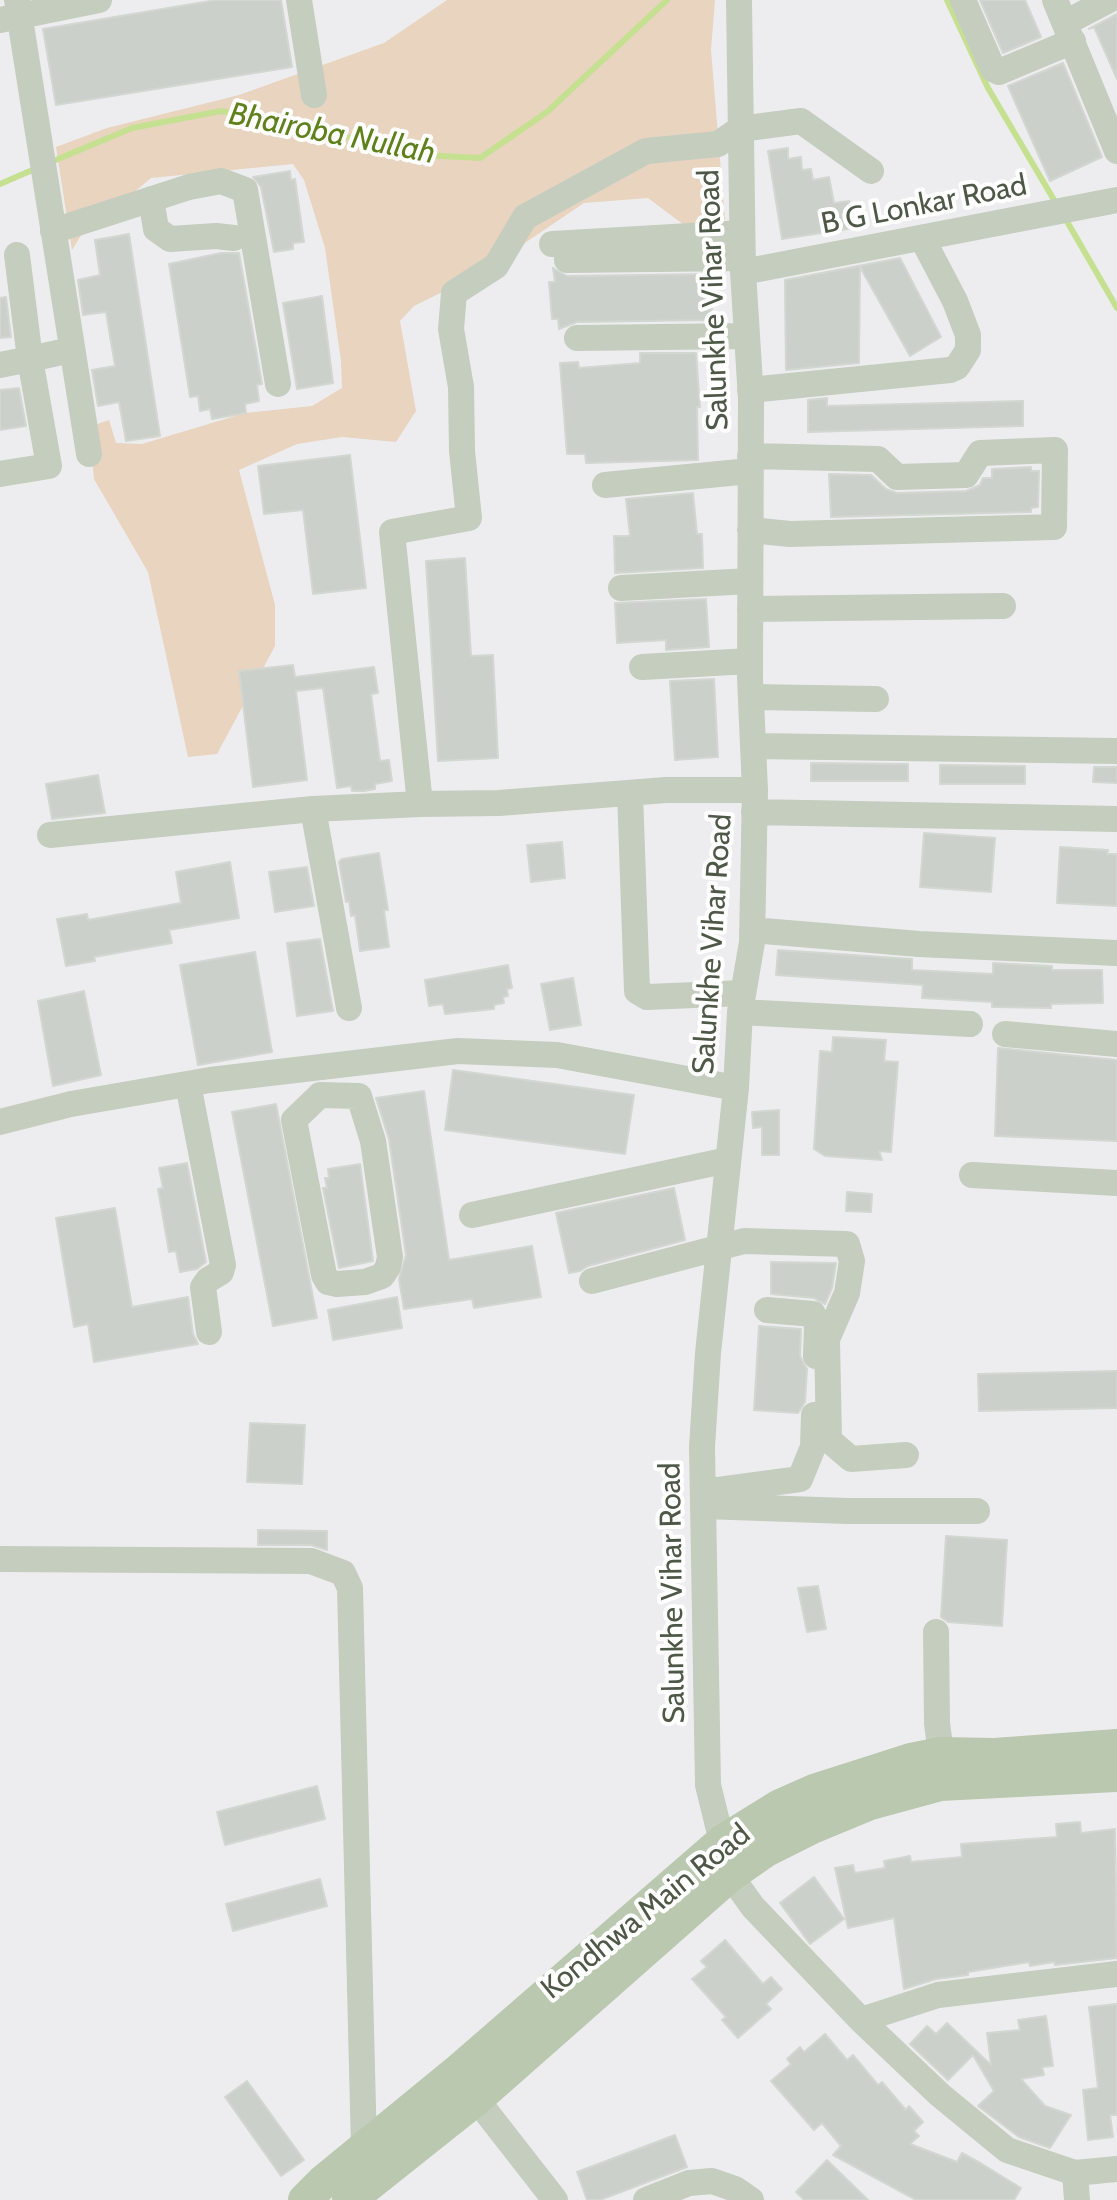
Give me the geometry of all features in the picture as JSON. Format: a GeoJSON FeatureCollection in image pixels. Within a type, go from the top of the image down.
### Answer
{"type":"FeatureCollection","features":[{"type":"Feature","properties":{"kind":"main road","name":"Kondhwa Main Road"},"geometry":{"type":"LineString","coordinates":[[326,2194],[730,1875],[766,1850],[870,1803],[940,1784],[956,1764],[995,1755],[1117,1746]]}},
{"type":"Feature","properties":{"kind":"main road","name":"Kondhwa Main Road"},"geometry":{"type":"LineString","coordinates":[[326,2194],[364,2148],[466,2086],[722,1842],[780,1806],[814,1791],[911,1760],[1117,1775]]}},
{"type":"Feature","properties":{"kind":"main road"},"geometry":{"type":"LineString","coordinates":[[281,2200],[326,2194]]}},
{"type":"Feature","properties":{"kind":"street"},"geometry":{"type":"LineString","coordinates":[[89,454],[34,119],[13,12],[99,0]]}},
{"type":"Feature","properties":{"kind":"street"},"geometry":{"type":"LineString","coordinates":[[299,0],[314,95]]}},
{"type":"Feature","properties":{"kind":"street","name":"Salunkhe Vihar Road"},"geometry":{"type":"LineString","coordinates":[[722,1842],[708,1785],[702,1447],[718,1248],[752,930],[755,801],[750,661],[750,390],[743,254],[739,0]]}},
{"type":"Feature","properties":{"kind":"street"},"geometry":{"type":"LineString","coordinates":[[963,0],[993,69],[999,72],[1064,21],[1109,0]]}},
{"type":"Feature","properties":{"kind":"street"},"geometry":{"type":"LineString","coordinates":[[1064,21],[1107,96],[1117,151]]}},
{"type":"Feature","properties":{"kind":"street"},"geometry":{"type":"LineString","coordinates":[[420,804],[392,532],[469,518],[462,451],[461,387],[451,329],[454,293],[496,266],[525,217],[646,151],[718,144],[740,129],[801,121],[871,171]]}},
{"type":"Feature","properties":{"kind":"street"},"geometry":{"type":"LineString","coordinates":[[51,218],[151,199],[221,181],[245,190],[278,384]]}},
{"type":"Feature","properties":{"kind":"street"},"geometry":{"type":"LineString","coordinates":[[151,199],[156,229],[170,239],[234,238]]}},
{"type":"Feature","properties":{"kind":"street","name":"B G Lonkar Road"},"geometry":{"type":"LineString","coordinates":[[559,252],[743,254],[922,238],[1117,200]]}},
{"type":"Feature","properties":{"kind":"street"},"geometry":{"type":"LineString","coordinates":[[750,390],[957,367],[968,350],[968,335],[955,301],[922,238]]}},
{"type":"Feature","properties":{"kind":"street"},"geometry":{"type":"LineString","coordinates":[[0,474],[49,466],[30,359],[17,255]]}},
{"type":"Feature","properties":{"kind":"street"},"geometry":{"type":"LineString","coordinates":[[577,338],[747,336]]}},
{"type":"Feature","properties":{"kind":"street"},"geometry":{"type":"LineString","coordinates":[[0,365],[71,350]]}},
{"type":"Feature","properties":{"kind":"street"},"geometry":{"type":"LineString","coordinates":[[605,485],[750,463],[878,459],[897,477],[966,475],[980,453],[1055,450],[1054,527],[790,534],[750,530]]}},
{"type":"Feature","properties":{"kind":"street"},"geometry":{"type":"LineString","coordinates":[[621,588],[750,581]]}},
{"type":"Feature","properties":{"kind":"street"},"geometry":{"type":"LineString","coordinates":[[750,609],[1003,606]]}},
{"type":"Feature","properties":{"kind":"street"},"geometry":{"type":"LineString","coordinates":[[642,667],[750,661]]}},
{"type":"Feature","properties":{"kind":"street"},"geometry":{"type":"LineString","coordinates":[[751,697],[876,699]]}},
{"type":"Feature","properties":{"kind":"street"},"geometry":{"type":"LineString","coordinates":[[753,746],[1117,751]]}},
{"type":"Feature","properties":{"kind":"street"},"geometry":{"type":"LineString","coordinates":[[630,793],[637,991],[647,997],[970,1024]]}},
{"type":"Feature","properties":{"kind":"street"},"geometry":{"type":"LineString","coordinates":[[50,835],[313,809],[499,803],[630,793],[1117,819]]}},
{"type":"Feature","properties":{"kind":"street"},"geometry":{"type":"LineString","coordinates":[[313,809],[349,1008]]}},
{"type":"Feature","properties":{"kind":"street"},"geometry":{"type":"LineString","coordinates":[[752,930],[919,944],[1117,953]]}},
{"type":"Feature","properties":{"kind":"street"},"geometry":{"type":"LineString","coordinates":[[1005,1034],[1117,1044]]}},
{"type":"Feature","properties":{"kind":"street"},"geometry":{"type":"LineString","coordinates":[[0,1122],[71,1104],[188,1084],[458,1051],[557,1055],[736,1088]]}},
{"type":"Feature","properties":{"kind":"street"},"geometry":{"type":"LineString","coordinates":[[313,1068],[320,1095]]}},
{"type":"Feature","properties":{"kind":"street"},"geometry":{"type":"LineString","coordinates":[[188,1084],[223,1265],[221,1272],[203,1287],[209,1332]]}},
{"type":"Feature","properties":{"kind":"street"},"geometry":{"type":"LineString","coordinates":[[320,1095],[359,1096],[373,1141],[390,1257],[382,1276],[365,1282],[337,1284],[328,1282],[324,1275],[294,1120],[320,1095]]}},
{"type":"Feature","properties":{"kind":"street"},"geometry":{"type":"LineString","coordinates":[[472,1215],[728,1160]]}},
{"type":"Feature","properties":{"kind":"street"},"geometry":{"type":"LineString","coordinates":[[972,1175],[1117,1183]]}},
{"type":"Feature","properties":{"kind":"street"},"geometry":{"type":"LineString","coordinates":[[592,1281],[744,1241],[847,1244],[852,1261],[847,1293],[827,1339],[829,1440],[851,1459],[906,1455]]}},
{"type":"Feature","properties":{"kind":"street"},"geometry":{"type":"LineString","coordinates":[[703,1499],[800,1479],[813,1447],[817,1326],[813,1314],[767,1310]]}},
{"type":"Feature","properties":{"kind":"street"},"geometry":{"type":"LineString","coordinates":[[703,1499],[848,1511],[977,1511]]}},
{"type":"Feature","properties":{"kind":"street"},"geometry":{"type":"LineString","coordinates":[[0,1559],[311,1561],[343,1573],[350,1588],[364,2148]]}},
{"type":"Feature","properties":{"kind":"street"},"geometry":{"type":"LineString","coordinates":[[936,1632],[937,1723],[956,1764]]}},
{"type":"Feature","properties":{"kind":"street"},"geometry":{"type":"LineString","coordinates":[[730,1875],[753,1907],[861,2020],[940,2095],[1007,2150],[1075,2173],[1117,2169]]}},
{"type":"Feature","properties":{"kind":"street"},"geometry":{"type":"LineString","coordinates":[[861,2020],[938,1995],[1117,1974]]}},
{"type":"Feature","properties":{"kind":"street"},"geometry":{"type":"LineString","coordinates":[[466,2086],[555,2200]]}},
{"type":"Feature","properties":{"kind":"street"},"geometry":{"type":"LineString","coordinates":[[1075,2173],[1077,2200]]}},
{"type":"Feature","properties":{"kind":"street"},"geometry":{"type":"LineString","coordinates":[[646,2200],[689,2183],[712,2181],[735,2189],[751,2200]]}},
{"type":"Feature","properties":{"kind":"shaded area"},"geometry":{"type":"Polygon","coordinates":[[[447,0],[715,0],[711,50],[725,220],[684,225],[648,198],[584,203],[479,274],[414,306],[400,321],[416,411],[396,442],[342,437],[297,444],[239,470],[275,605],[275,646],[217,754],[188,757],[148,572],[94,479],[89,427],[109,420],[116,443],[142,444],[245,413],[312,406],[342,388],[325,248],[304,180],[293,164],[151,178],[107,215],[90,221],[72,250],[56,147],[107,128],[239,95],[384,43],[447,0]]]}},
{"type":"Feature","properties":{"kind":"building"},"geometry":{"type":"Polygon","coordinates":[[[216,0],[281,0],[292,67],[56,105],[43,29],[216,0]]]}},
{"type":"Feature","properties":{"kind":"building"},"geometry":{"type":"Polygon","coordinates":[[[980,0],[1025,0],[1041,37],[1003,53],[980,0]]]}},
{"type":"Feature","properties":{"kind":"building"},"geometry":{"type":"Polygon","coordinates":[[[1117,14],[1117,79],[1094,27],[1089,29],[1117,14]]]}},
{"type":"Feature","properties":{"kind":"building"},"geometry":{"type":"Polygon","coordinates":[[[1063,63],[1102,157],[1050,181],[1008,86],[1063,63]]]}},
{"type":"Feature","properties":{"kind":"building"},"geometry":{"type":"Polygon","coordinates":[[[788,148],[788,159],[801,157],[802,170],[811,169],[813,180],[829,177],[834,203],[849,201],[854,228],[782,239],[768,151],[788,148]]]}},
{"type":"Feature","properties":{"kind":"building"},"geometry":{"type":"Polygon","coordinates":[[[290,171],[291,180],[295,179],[304,242],[293,243],[293,249],[274,252],[261,187],[253,177],[290,171]]]}},
{"type":"Feature","properties":{"kind":"building"},"geometry":{"type":"Polygon","coordinates":[[[129,234],[160,436],[126,441],[119,402],[98,406],[92,370],[115,366],[106,312],[83,315],[78,280],[100,275],[95,240],[129,234]]]}},
{"type":"Feature","properties":{"kind":"building"},"geometry":{"type":"Polygon","coordinates":[[[221,253],[239,253],[262,384],[257,385],[259,401],[245,404],[246,413],[212,419],[210,409],[200,411],[198,396],[190,397],[169,264],[221,253]]]}},
{"type":"Feature","properties":{"kind":"building"},"geometry":{"type":"Polygon","coordinates":[[[900,258],[941,337],[910,356],[860,267],[859,363],[786,370],[785,280],[900,258]]]}},
{"type":"Feature","properties":{"kind":"building"},"geometry":{"type":"Polygon","coordinates":[[[553,268],[567,276],[710,274],[714,303],[708,320],[577,322],[559,329],[558,319],[552,319],[549,282],[555,282],[553,268]]]}},
{"type":"Feature","properties":{"kind":"building"},"geometry":{"type":"Polygon","coordinates":[[[322,296],[333,383],[297,389],[283,303],[322,296]]]}},
{"type":"Feature","properties":{"kind":"building"},"geometry":{"type":"Polygon","coordinates":[[[6,297],[11,337],[0,338],[0,298],[6,297]]]}},
{"type":"Feature","properties":{"kind":"building"},"geometry":{"type":"Polygon","coordinates":[[[640,353],[696,353],[700,407],[697,407],[698,460],[586,463],[585,454],[567,454],[560,363],[578,362],[579,368],[640,363],[640,353]]]}},
{"type":"Feature","properties":{"kind":"building"},"geometry":{"type":"Polygon","coordinates":[[[19,388],[26,426],[0,430],[0,390],[19,388]]]}},
{"type":"Feature","properties":{"kind":"building"},"geometry":{"type":"Polygon","coordinates":[[[827,398],[827,406],[1023,401],[1023,426],[808,432],[808,400],[827,398]]]}},
{"type":"Feature","properties":{"kind":"building"},"geometry":{"type":"Polygon","coordinates":[[[350,455],[366,588],[313,594],[303,510],[264,514],[258,466],[350,455]]]}},
{"type":"Feature","properties":{"kind":"building"},"geometry":{"type":"Polygon","coordinates":[[[1031,467],[1031,471],[1039,471],[1038,507],[1031,508],[1031,512],[831,517],[829,474],[871,475],[886,489],[897,493],[966,491],[980,485],[983,478],[992,478],[992,469],[1031,467]]]}},
{"type":"Feature","properties":{"kind":"building"},"geometry":{"type":"Polygon","coordinates":[[[693,493],[697,534],[702,534],[703,568],[615,573],[614,536],[630,536],[626,499],[693,493]]]}},
{"type":"Feature","properties":{"kind":"building"},"geometry":{"type":"Polygon","coordinates":[[[465,558],[471,656],[493,655],[498,758],[438,761],[426,561],[465,558]]]}},
{"type":"Feature","properties":{"kind":"building"},"geometry":{"type":"Polygon","coordinates":[[[706,599],[709,647],[666,650],[666,640],[617,643],[615,603],[706,599]]]}},
{"type":"Feature","properties":{"kind":"building"},"geometry":{"type":"Polygon","coordinates":[[[293,665],[295,677],[374,667],[378,693],[371,694],[380,761],[389,760],[392,781],[375,784],[375,789],[364,791],[352,791],[351,786],[337,788],[323,688],[296,691],[307,780],[253,787],[239,671],[293,665]]]}},
{"type":"Feature","properties":{"kind":"building"},"geometry":{"type":"Polygon","coordinates":[[[714,679],[718,757],[675,760],[670,681],[714,679]]]}},
{"type":"Feature","properties":{"kind":"building"},"geometry":{"type":"Polygon","coordinates":[[[811,763],[908,764],[908,781],[811,781],[811,763]]]}},
{"type":"Feature","properties":{"kind":"building"},"geometry":{"type":"Polygon","coordinates":[[[940,765],[1025,766],[1025,784],[940,784],[940,765]]]}},
{"type":"Feature","properties":{"kind":"building"},"geometry":{"type":"Polygon","coordinates":[[[1094,767],[1117,767],[1117,783],[1093,782],[1094,767]]]}},
{"type":"Feature","properties":{"kind":"building"},"geometry":{"type":"Polygon","coordinates":[[[98,775],[105,813],[52,819],[46,784],[98,775]]]}},
{"type":"Feature","properties":{"kind":"building"},"geometry":{"type":"Polygon","coordinates":[[[924,833],[995,838],[991,892],[920,887],[924,833]]]}},
{"type":"Feature","properties":{"kind":"building"},"geometry":{"type":"Polygon","coordinates":[[[562,842],[565,878],[531,882],[527,845],[562,842]]]}},
{"type":"Feature","properties":{"kind":"building"},"geometry":{"type":"Polygon","coordinates":[[[1060,847],[1108,850],[1107,854],[1117,854],[1117,906],[1057,903],[1060,847]]]}},
{"type":"Feature","properties":{"kind":"building"},"geometry":{"type":"Polygon","coordinates":[[[379,853],[388,910],[384,910],[389,947],[360,951],[355,915],[351,916],[349,901],[346,902],[339,862],[379,853]]]}},
{"type":"Feature","properties":{"kind":"building"},"geometry":{"type":"Polygon","coordinates":[[[230,862],[239,918],[169,930],[172,943],[94,957],[95,961],[66,966],[57,919],[87,914],[88,920],[181,903],[176,872],[230,862]]]}},
{"type":"Feature","properties":{"kind":"building"},"geometry":{"type":"Polygon","coordinates":[[[307,867],[314,906],[275,912],[269,872],[307,867]]]}},
{"type":"Feature","properties":{"kind":"building"},"geometry":{"type":"Polygon","coordinates":[[[320,939],[333,1011],[297,1016],[287,943],[320,939]]]}},
{"type":"Feature","properties":{"kind":"building"},"geometry":{"type":"Polygon","coordinates":[[[778,950],[912,959],[912,970],[993,974],[993,963],[1052,966],[1052,970],[1102,970],[1103,1003],[1051,1004],[1051,1008],[992,1007],[992,1002],[922,998],[923,985],[776,975],[778,950]]]}},
{"type":"Feature","properties":{"kind":"building"},"geometry":{"type":"Polygon","coordinates":[[[255,952],[272,1052],[198,1065],[180,965],[255,952]]]}},
{"type":"Feature","properties":{"kind":"building"},"geometry":{"type":"Polygon","coordinates":[[[508,965],[512,988],[507,989],[508,996],[503,997],[504,1003],[494,1005],[494,1009],[445,1014],[443,1004],[429,1006],[425,980],[508,965]]]}},
{"type":"Feature","properties":{"kind":"building"},"geometry":{"type":"Polygon","coordinates":[[[573,978],[581,1025],[550,1030],[541,984],[573,978]]]}},
{"type":"Feature","properties":{"kind":"building"},"geometry":{"type":"Polygon","coordinates":[[[84,991],[101,1075],[53,1086],[38,1001],[84,991]]]}},
{"type":"Feature","properties":{"kind":"building"},"geometry":{"type":"Polygon","coordinates":[[[833,1037],[886,1040],[884,1061],[898,1062],[891,1152],[879,1151],[882,1160],[825,1156],[814,1149],[820,1051],[832,1052],[833,1037]]]}},
{"type":"Feature","properties":{"kind":"building"},"geometry":{"type":"Polygon","coordinates":[[[998,1048],[1117,1060],[1117,1141],[995,1136],[998,1048]]]}},
{"type":"Feature","properties":{"kind":"building"},"geometry":{"type":"Polygon","coordinates":[[[453,1070],[634,1095],[625,1154],[445,1130],[453,1070]]]}},
{"type":"Feature","properties":{"kind":"building"},"geometry":{"type":"Polygon","coordinates":[[[424,1091],[449,1260],[532,1246],[541,1297],[474,1308],[472,1299],[404,1309],[399,1279],[406,1255],[389,1139],[376,1098],[424,1091]]]}},
{"type":"Feature","properties":{"kind":"building"},"geometry":{"type":"Polygon","coordinates":[[[276,1104],[317,1318],[273,1326],[232,1112],[276,1104]]]}},
{"type":"Feature","properties":{"kind":"building"},"geometry":{"type":"Polygon","coordinates":[[[779,1110],[779,1155],[762,1155],[762,1127],[753,1128],[752,1112],[779,1110]]]}},
{"type":"Feature","properties":{"kind":"building"},"geometry":{"type":"Polygon","coordinates":[[[187,1163],[206,1262],[197,1269],[180,1272],[176,1251],[169,1252],[158,1189],[163,1188],[159,1168],[187,1163]]]}},
{"type":"Feature","properties":{"kind":"building"},"geometry":{"type":"Polygon","coordinates":[[[360,1164],[373,1261],[339,1268],[323,1188],[327,1188],[325,1178],[329,1178],[328,1169],[360,1164]]]}},
{"type":"Feature","properties":{"kind":"building"},"geometry":{"type":"Polygon","coordinates":[[[674,1188],[685,1240],[569,1273],[556,1213],[674,1188]]]}},
{"type":"Feature","properties":{"kind":"building"},"geometry":{"type":"Polygon","coordinates":[[[847,1192],[872,1194],[871,1212],[846,1211],[847,1192]]]}},
{"type":"Feature","properties":{"kind":"building"},"geometry":{"type":"Polygon","coordinates":[[[115,1208],[132,1307],[188,1297],[193,1334],[198,1344],[94,1362],[88,1324],[74,1327],[56,1218],[115,1208]]]}},
{"type":"Feature","properties":{"kind":"building"},"geometry":{"type":"Polygon","coordinates":[[[771,1262],[836,1263],[832,1288],[825,1304],[814,1298],[771,1294],[771,1262]]]}},
{"type":"Feature","properties":{"kind":"building"},"geometry":{"type":"Polygon","coordinates":[[[397,1297],[402,1328],[333,1340],[328,1310],[397,1297]]]}},
{"type":"Feature","properties":{"kind":"building"},"geometry":{"type":"Polygon","coordinates":[[[759,1326],[801,1329],[800,1356],[807,1369],[805,1402],[798,1413],[754,1410],[759,1326]]]}},
{"type":"Feature","properties":{"kind":"building"},"geometry":{"type":"Polygon","coordinates":[[[1117,1371],[1117,1408],[979,1411],[978,1374],[1117,1371]]]}},
{"type":"Feature","properties":{"kind":"building"},"geometry":{"type":"Polygon","coordinates":[[[250,1423],[305,1425],[302,1484],[247,1482],[250,1423]]]}},
{"type":"Feature","properties":{"kind":"building"},"geometry":{"type":"Polygon","coordinates":[[[258,1530],[327,1531],[327,1550],[311,1545],[258,1545],[258,1530]]]}},
{"type":"Feature","properties":{"kind":"building"},"geometry":{"type":"Polygon","coordinates":[[[946,1536],[1007,1540],[1002,1626],[948,1622],[941,1617],[946,1536]]]}},
{"type":"Feature","properties":{"kind":"building"},"geometry":{"type":"Polygon","coordinates":[[[818,1586],[826,1629],[807,1632],[798,1588],[818,1586]]]}},
{"type":"Feature","properties":{"kind":"building"},"geometry":{"type":"Polygon","coordinates":[[[317,1786],[325,1819],[225,1845],[217,1812],[317,1786]]]}},
{"type":"Feature","properties":{"kind":"building"},"geometry":{"type":"Polygon","coordinates":[[[1080,1822],[1081,1833],[1115,1829],[1117,1958],[1055,1965],[1054,1962],[1030,1966],[1029,1962],[968,1972],[968,1975],[936,1979],[904,1989],[894,1918],[848,1928],[835,1868],[853,1865],[855,1873],[885,1868],[884,1861],[910,1856],[911,1862],[962,1857],[961,1844],[1057,1837],[1056,1824],[1080,1822]]]}},
{"type":"Feature","properties":{"kind":"building"},"geometry":{"type":"Polygon","coordinates":[[[814,1877],[844,1919],[810,1944],[780,1903],[814,1877]]]}},
{"type":"Feature","properties":{"kind":"building"},"geometry":{"type":"Polygon","coordinates":[[[320,1879],[327,1906],[233,1931],[226,1904],[320,1879]]]}},
{"type":"Feature","properties":{"kind":"building"},"geometry":{"type":"Polygon","coordinates":[[[725,1940],[763,1984],[771,1977],[782,1989],[766,2004],[771,2009],[738,2038],[722,2020],[726,2017],[692,1979],[707,1967],[701,1961],[725,1940]]]}},
{"type":"Feature","properties":{"kind":"building"},"geometry":{"type":"Polygon","coordinates":[[[1117,2004],[1117,2115],[1110,2115],[1113,2137],[1088,2140],[1083,2090],[1098,2088],[1089,2007],[1117,2004]]]}},
{"type":"Feature","properties":{"kind":"building"},"geometry":{"type":"Polygon","coordinates":[[[1046,2016],[1053,2066],[1042,2067],[1044,2075],[1021,2079],[1045,2106],[1071,2115],[1050,2148],[1019,2137],[978,2106],[994,2091],[973,2055],[948,2080],[910,2044],[927,2026],[936,2034],[947,2023],[991,2065],[987,2033],[1020,2030],[1018,2020],[1046,2016]]]}},
{"type":"Feature","properties":{"kind":"building"},"geometry":{"type":"Polygon","coordinates":[[[825,2034],[847,2060],[853,2055],[878,2085],[882,2082],[906,2110],[909,2106],[923,2122],[914,2131],[919,2136],[910,2144],[957,2162],[962,2153],[1021,2188],[1014,2200],[916,2200],[833,2155],[841,2146],[822,2123],[814,2130],[771,2081],[791,2064],[787,2059],[800,2047],[804,2052],[825,2034]]]}},
{"type":"Feature","properties":{"kind":"building"},"geometry":{"type":"Polygon","coordinates":[[[247,2081],[304,2160],[281,2176],[225,2097],[247,2081]]]}},
{"type":"Feature","properties":{"kind":"building"},"geometry":{"type":"Polygon","coordinates":[[[675,2135],[687,2167],[600,2200],[587,2200],[577,2172],[675,2135]]]}},
{"type":"Feature","properties":{"kind":"building"},"geometry":{"type":"Polygon","coordinates":[[[827,2160],[868,2200],[804,2200],[796,2192],[827,2160]]]}},
{"type":"Feature","properties":{"kind":"waterway","name":"Bhairoba Nullah"},"geometry":{"type":"LineString","coordinates":[[51,162],[132,128],[221,111],[304,124],[404,154],[480,158],[547,112],[667,0]]}},
{"type":"Feature","properties":{"kind":"waterway"},"geometry":{"type":"LineString","coordinates":[[947,0],[988,88],[1057,205]]}},
{"type":"Feature","properties":{"kind":"waterway","name":"Bhairoba Nullah"},"geometry":{"type":"LineString","coordinates":[[0,184],[37,168]]}},
{"type":"Feature","properties":{"kind":"waterway"},"geometry":{"type":"LineString","coordinates":[[1065,218],[1117,308]]}}]}
